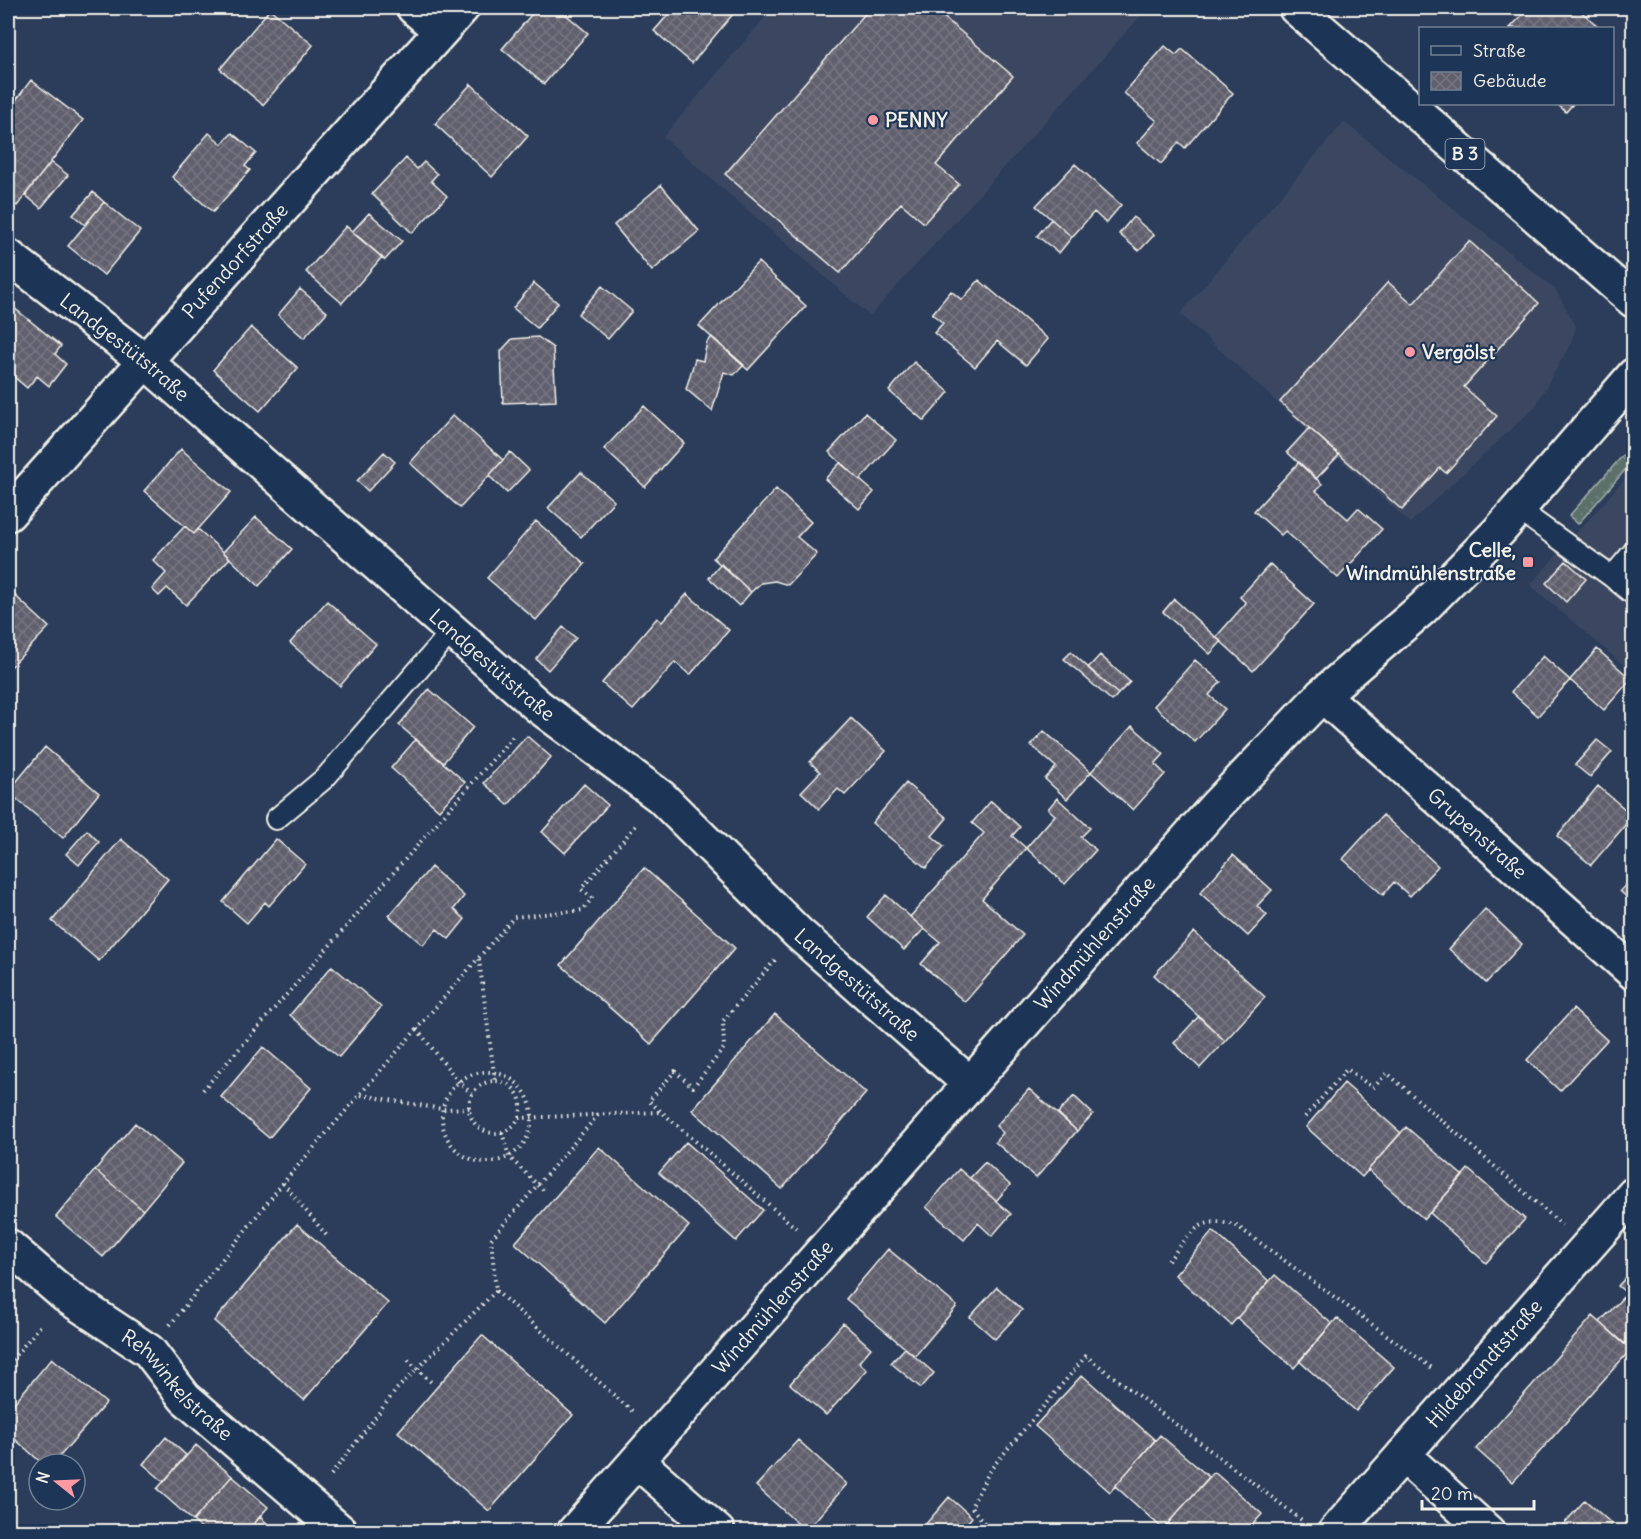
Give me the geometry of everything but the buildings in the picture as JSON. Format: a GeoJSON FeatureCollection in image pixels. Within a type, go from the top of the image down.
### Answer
{"type":"FeatureCollection","features":[{"type":"Feature","properties":{"kind":"street"},"geometry":{"type":"LineString","coordinates":[[414,8],[452,19]]}},
{"type":"Feature","properties":{"kind":"street","name":"B 3"},"geometry":{"type":"LineString","coordinates":[[1296,8],[1634,301]]}},
{"type":"Feature","properties":{"kind":"street","name":"Pufendorfstraße"},"geometry":{"type":"LineString","coordinates":[[8,514],[452,19]]}},
{"type":"Feature","properties":{"kind":"street","name":"Landgestütstraße"},"geometry":{"type":"LineString","coordinates":[[8,256],[145,361],[538,706],[661,797],[798,933],[969,1083]]}},
{"type":"Feature","properties":{"kind":"street","name":"Windmühlenstraße"},"geometry":{"type":"LineString","coordinates":[[574,1532],[1215,807],[1322,695],[1423,608],[1519,510],[1634,375]]}},
{"type":"Feature","properties":{"kind":"street","name":"Grupenstraße"},"geometry":{"type":"LineString","coordinates":[[1322,695],[1634,973]]}},
{"type":"Feature","properties":{"kind":"street","name":"Hildebrandtstraße"},"geometry":{"type":"LineString","coordinates":[[1321,1528],[1403,1455],[1634,1194]]}},
{"type":"Feature","properties":{"kind":"street","name":"Rehwinkelstraße"},"geometry":{"type":"LineString","coordinates":[[8,1246],[66,1296],[149,1351],[185,1398],[340,1532]]}},
{"type":"Feature","properties":{"kind":"street"},"geometry":{"type":"LineString","coordinates":[[1403,1455],[1488,1532]]}},
{"type":"Feature","properties":{"kind":"street"},"geometry":{"type":"LineString","coordinates":[[638,1461],[718,1532]]}},
{"type":"Feature","properties":{"kind":"lane"},"geometry":{"type":"LineString","coordinates":[[1519,510],[1634,595]]}},
{"type":"Feature","properties":{"kind":"lane"},"geometry":{"type":"LineString","coordinates":[[1612,577],[1634,551]]}},
{"type":"Feature","properties":{"kind":"lane"},"geometry":{"type":"LineString","coordinates":[[276,819],[325,778],[451,632]]}},
{"type":"Feature","properties":{"kind":"path"},"geometry":{"type":"LineString","coordinates":[[203,1090],[538,706]]}},
{"type":"Feature","properties":{"kind":"path"},"geometry":{"type":"LineString","coordinates":[[149,1351],[283,1183],[514,917],[583,910],[592,898],[581,889],[661,797]]}},
{"type":"Feature","properties":{"kind":"path"},"geometry":{"type":"LineString","coordinates":[[798,933],[723,1021],[724,1048],[693,1087],[675,1071],[649,1101],[822,1250]]}},
{"type":"Feature","properties":{"kind":"path"},"geometry":{"type":"LineString","coordinates":[[479,958],[495,1081]]}},
{"type":"Feature","properties":{"kind":"path"},"geometry":{"type":"LineString","coordinates":[[417,1029],[458,1081],[473,1095]]}},
{"type":"Feature","properties":{"kind":"path"},"geometry":{"type":"LineString","coordinates":[[1305,1117],[1347,1069],[1373,1088],[1387,1073],[1587,1247]]}},
{"type":"Feature","properties":{"kind":"path"},"geometry":{"type":"LineString","coordinates":[[481,1071],[493,1071],[517,1082],[528,1099],[532,1118],[529,1134],[521,1147],[509,1157],[495,1162],[480,1162],[466,1158],[454,1149],[442,1124],[442,1109],[450,1089],[458,1081],[481,1071]]}},
{"type":"Feature","properties":{"kind":"path"},"geometry":{"type":"LineString","coordinates":[[495,1081],[511,1087],[517,1093],[521,1110],[519,1118],[509,1130],[502,1132],[494,1133],[479,1128],[470,1108],[473,1095],[479,1088],[495,1081]]}},
{"type":"Feature","properties":{"kind":"path"},"geometry":{"type":"LineString","coordinates":[[360,1095],[442,1109],[470,1108]]}},
{"type":"Feature","properties":{"kind":"path"},"geometry":{"type":"LineString","coordinates":[[519,1118],[661,1112]]}},
{"type":"Feature","properties":{"kind":"path"},"geometry":{"type":"LineString","coordinates":[[598,1115],[491,1239],[496,1292],[659,1436]]}},
{"type":"Feature","properties":{"kind":"path"},"geometry":{"type":"LineString","coordinates":[[502,1132],[509,1157],[545,1192]]}},
{"type":"Feature","properties":{"kind":"path"},"geometry":{"type":"LineString","coordinates":[[283,1183],[327,1236]]}},
{"type":"Feature","properties":{"kind":"path"},"geometry":{"type":"LineString","coordinates":[[1168,1261],[1199,1225],[1219,1221],[1237,1226],[1461,1390]]}},
{"type":"Feature","properties":{"kind":"path"},"geometry":{"type":"LineString","coordinates":[[309,1504],[397,1389],[496,1292]]}},
{"type":"Feature","properties":{"kind":"path"},"geometry":{"type":"LineString","coordinates":[[8,1364],[66,1296]]}},
{"type":"Feature","properties":{"kind":"path"},"geometry":{"type":"LineString","coordinates":[[992,1532],[971,1507],[990,1470],[1086,1356],[1321,1528]]}},
{"type":"Feature","properties":{"kind":"path"},"geometry":{"type":"LineString","coordinates":[[408,1360],[431,1382]]}},
{"type":"Feature","properties":{"kind":"shaded area"},"geometry":{"type":"Polygon","coordinates":[[[773,8],[1148,8],[870,316],[663,137],[773,8]]]}},
{"type":"Feature","properties":{"kind":"shaded area"},"geometry":{"type":"Polygon","coordinates":[[[1344,122],[1555,289],[1576,326],[1571,343],[1535,407],[1410,523],[1180,314],[1344,122]]]}},
{"type":"Feature","properties":{"kind":"shaded area"},"geometry":{"type":"Polygon","coordinates":[[[1633,470],[1633,673],[1530,585],[1633,470]]]}},
{"type":"Feature","properties":{"kind":"green space"},"geometry":{"type":"Polygon","coordinates":[[[1633,444],[1633,461],[1578,524],[1569,516],[1633,444]]]}},
{"type":"Feature","properties":{"kind":"place","name":"PENNY"},"geometry":{"type":"Point","coordinates":[873,120]}},
{"type":"Feature","properties":{"kind":"place","name":"Vergölst"},"geometry":{"type":"Point","coordinates":[1410,352]}},
{"type":"Feature","properties":{"kind":"place","name":"Celle, Windmühlenstraße"},"geometry":{"type":"Point","coordinates":[1528,562]}}]}
